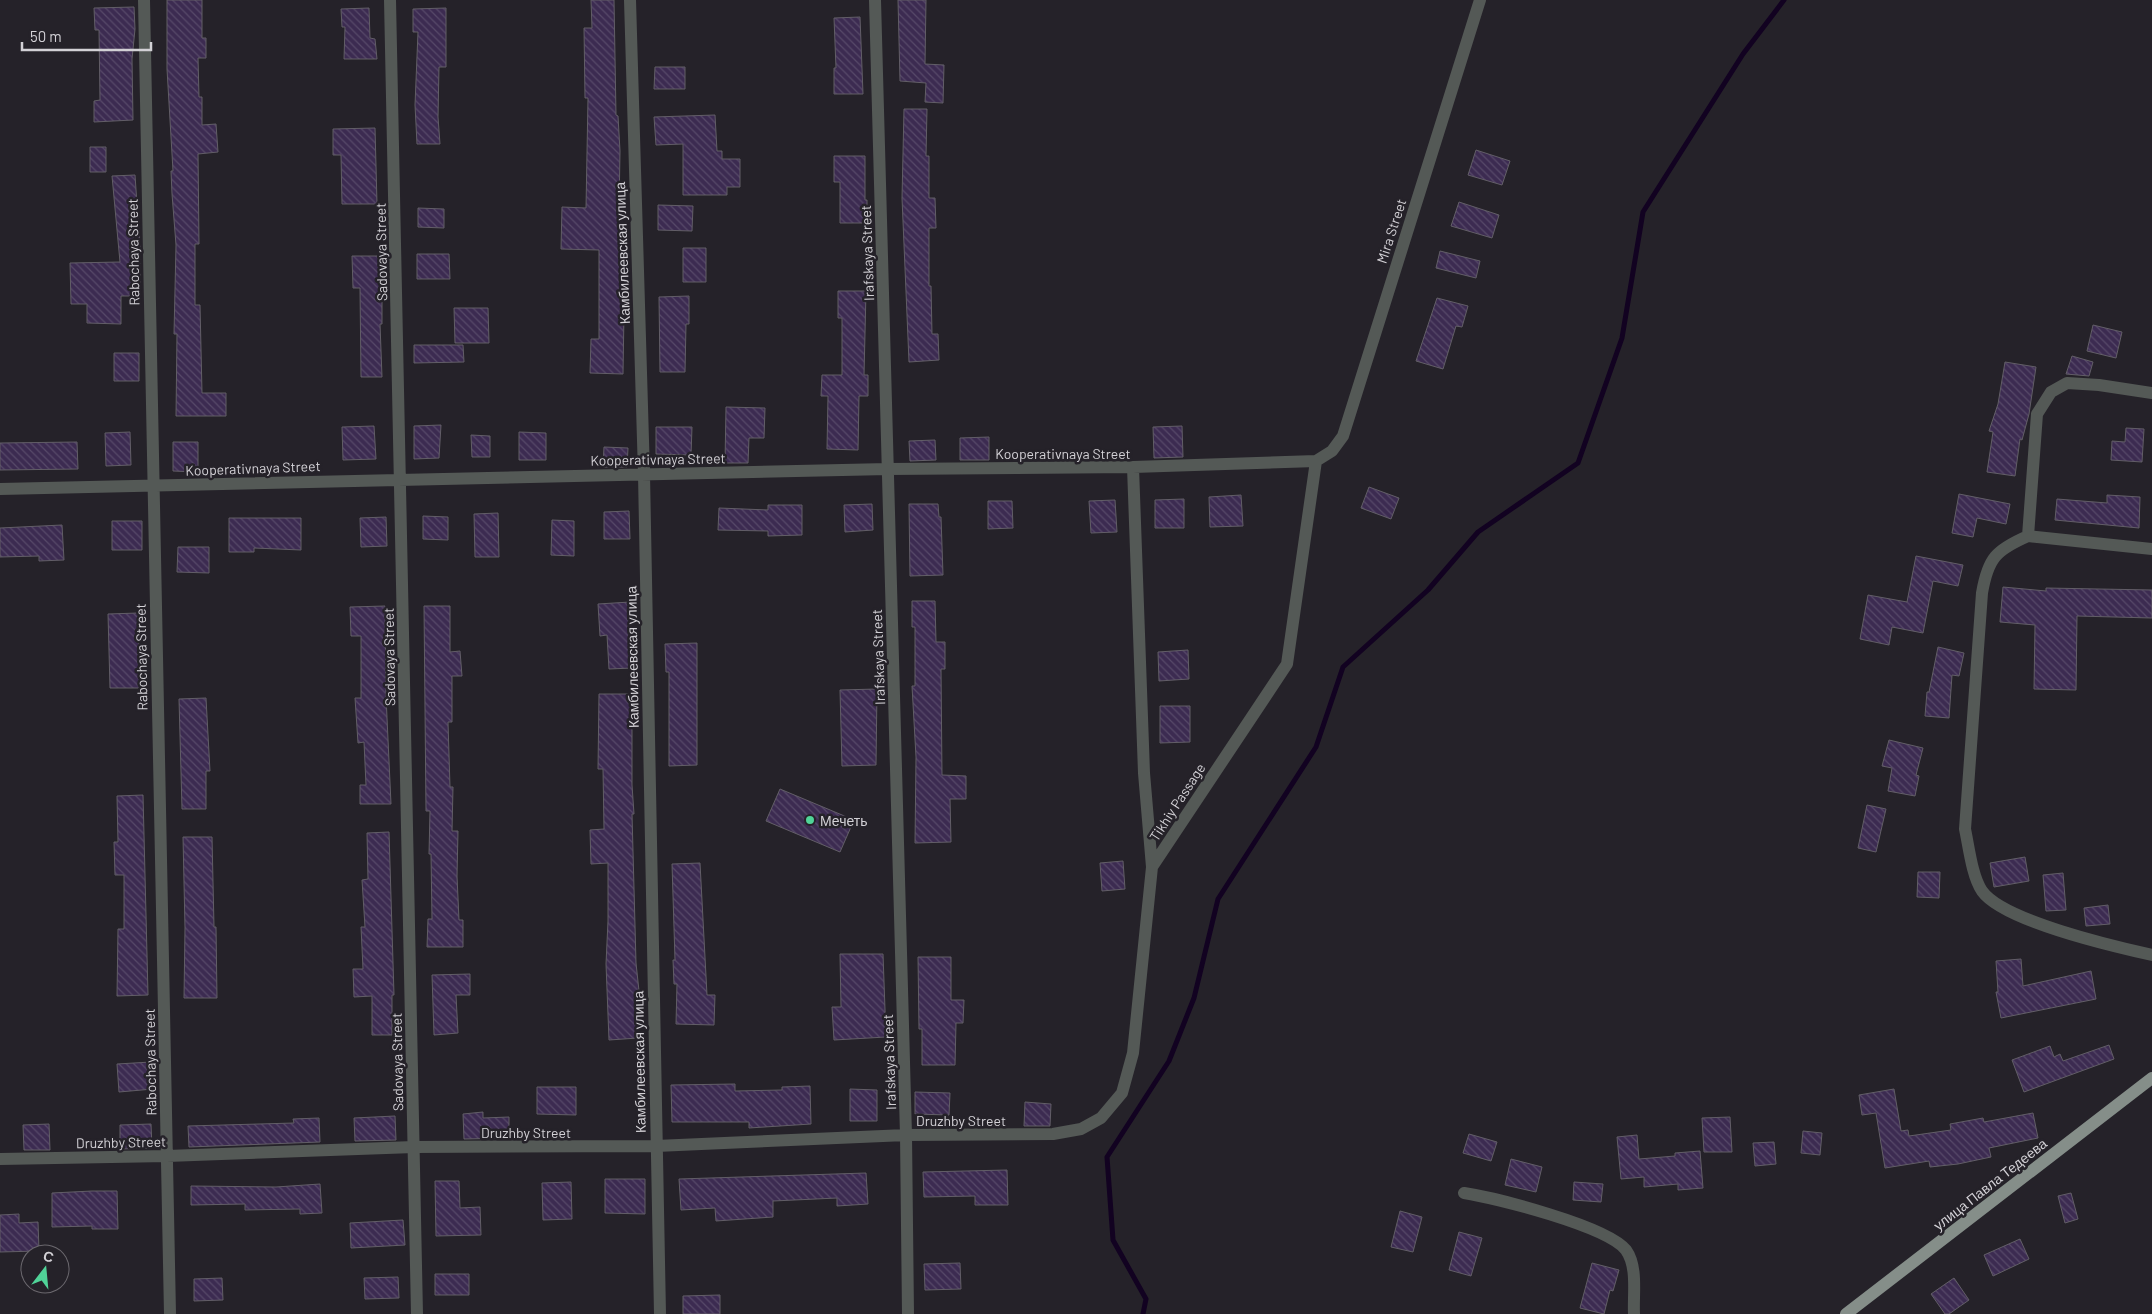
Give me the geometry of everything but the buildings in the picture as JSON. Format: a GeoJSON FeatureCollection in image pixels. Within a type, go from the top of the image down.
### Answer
{"type":"FeatureCollection","features":[{"type":"Feature","properties":{"kind":"main road","name":"улица Павла Тедеева"},"geometry":{"type":"LineString","coordinates":[[1846,1314],[2152,1078]]}},
{"type":"Feature","properties":{"kind":"street","name":"Rabochaya Street"},"geometry":{"type":"LineString","coordinates":[[144,0],[152,486],[170,1314]]}},
{"type":"Feature","properties":{"kind":"street","name":"Sadovaya Street"},"geometry":{"type":"LineString","coordinates":[[390,0],[417,1314]]}},
{"type":"Feature","properties":{"kind":"street","name":"Камбилеевская улица"},"geometry":{"type":"LineString","coordinates":[[630,0],[644,474],[660,1314]]}},
{"type":"Feature","properties":{"kind":"street","name":"Irafskaya Street"},"geometry":{"type":"LineString","coordinates":[[875,0],[906,1135],[908,1314]]}},
{"type":"Feature","properties":{"kind":"street","name":"Mira Street"},"geometry":{"type":"LineString","coordinates":[[1316,462],[1332,451],[1343,436],[1480,0]]}},
{"type":"Feature","properties":{"kind":"street"},"geometry":{"type":"LineString","coordinates":[[2028,536],[2037,414],[2050,392],[2067,383],[2099,385],[2152,393]]}},
{"type":"Feature","properties":{"kind":"street","name":"Kooperativnaya Street"},"geometry":{"type":"LineString","coordinates":[[0,489],[644,474],[888,469],[1133,467],[1316,462]]}},
{"type":"Feature","properties":{"kind":"street","name":"Tikhiy Passage"},"geometry":{"type":"LineString","coordinates":[[1053,1134],[1081,1129],[1101,1118],[1122,1093],[1133,1053],[1152,867],[1287,664],[1316,462]]}},
{"type":"Feature","properties":{"kind":"street"},"geometry":{"type":"LineString","coordinates":[[1133,467],[1144,773],[1152,867]]}},
{"type":"Feature","properties":{"kind":"street"},"geometry":{"type":"LineString","coordinates":[[2152,549],[2028,536],[2008,545],[1996,556],[1986,571],[1982,593],[1965,829],[1971,862],[1982,891],[1997,905],[2098,943],[2152,954]]}},
{"type":"Feature","properties":{"kind":"street","name":"Druzhby Street"},"geometry":{"type":"LineString","coordinates":[[0,1159],[414,1148],[656,1146],[906,1135],[1053,1134]]}},
{"type":"Feature","properties":{"kind":"street"},"geometry":{"type":"LineString","coordinates":[[1464,1193],[1496,1198],[1597,1231],[1625,1250],[1634,1270],[1634,1314]]}},
{"type":"Feature","properties":{"kind":"waterway"},"geometry":{"type":"LineString","coordinates":[[1143,1314],[1146,1299],[1113,1240],[1107,1157],[1169,1061],[1194,998],[1218,899],[1316,747],[1343,667],[1428,590],[1478,532],[1578,463],[1622,338],[1643,212],[1743,54],[1784,0]]}},
{"type":"Feature","properties":{"kind":"place","name":"Мечеть"},"geometry":{"type":"Point","coordinates":[810,820]}}]}
